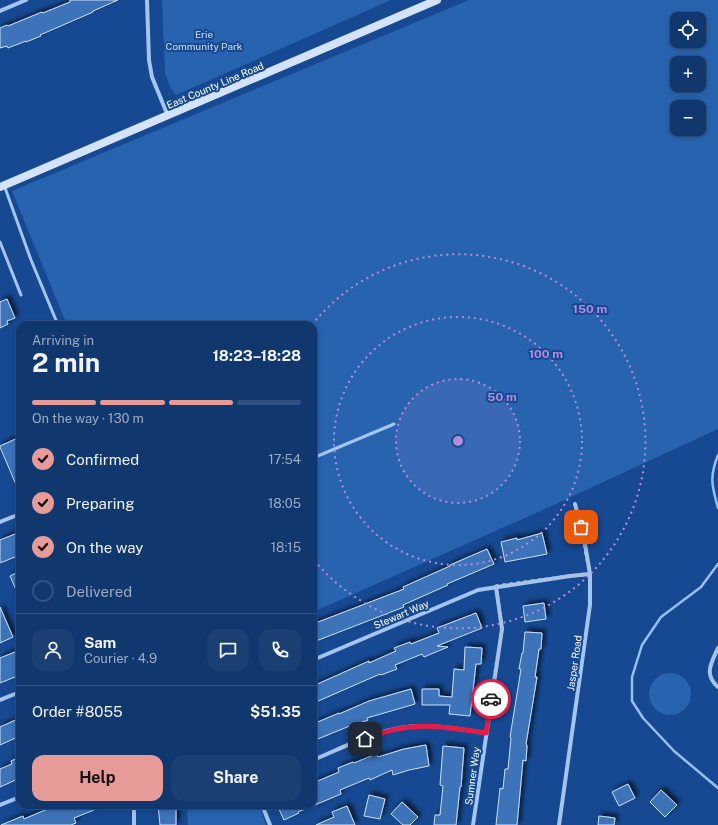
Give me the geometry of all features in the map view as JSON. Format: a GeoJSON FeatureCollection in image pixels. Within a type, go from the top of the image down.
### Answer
{"type":"FeatureCollection","features":[{"type":"Feature","properties":{"kind":"main road","name":"East County Line Road"},"geometry":{"type":"LineString","coordinates":[[2,186],[437,0]]}},
{"type":"Feature","properties":{"kind":"street"},"geometry":{"type":"LineString","coordinates":[[0,11],[26,0]]}},
{"type":"Feature","properties":{"kind":"street"},"geometry":{"type":"LineString","coordinates":[[147,0],[149,60],[152,77],[168,116]]}},
{"type":"Feature","properties":{"kind":"street","name":"Jasper Road"},"geometry":{"type":"LineString","coordinates":[[559,825],[590,605],[590,574],[584,538],[575,504]]}},
{"type":"Feature","properties":{"kind":"street"},"geometry":{"type":"LineString","coordinates":[[0,522],[16,516]]}},
{"type":"Feature","properties":{"kind":"street","name":"Stewart Way"},"geometry":{"type":"LineString","coordinates":[[317,658],[478,590],[496,586],[590,574]]}},
{"type":"Feature","properties":{"kind":"street","name":"Sumner Way"},"geometry":{"type":"LineString","coordinates":[[473,825],[502,629],[496,586]]}},
{"type":"Feature","properties":{"kind":"street"},"geometry":{"type":"LineString","coordinates":[[718,648],[710,667],[709,674],[718,687]]}},
{"type":"Feature","properties":{"kind":"street"},"geometry":{"type":"LineString","coordinates":[[0,700],[16,694]]}},
{"type":"Feature","properties":{"kind":"street"},"geometry":{"type":"LineString","coordinates":[[317,758],[397,728],[421,726],[442,727],[486,733]]}},
{"type":"Feature","properties":{"kind":"street"},"geometry":{"type":"LineString","coordinates":[[0,805],[16,799]]}},
{"type":"Feature","properties":{"kind":"street"},"geometry":{"type":"LineString","coordinates":[[134,809],[134,825]]}},
{"type":"Feature","properties":{"kind":"street"},"geometry":{"type":"LineString","coordinates":[[264,809],[270,825]]}},
{"type":"Feature","properties":{"kind":"lane"},"geometry":{"type":"LineString","coordinates":[[2,186],[56,321]]}},
{"type":"Feature","properties":{"kind":"lane"},"geometry":{"type":"LineString","coordinates":[[0,242],[21,295]]}},
{"type":"Feature","properties":{"kind":"lane"},"geometry":{"type":"LineString","coordinates":[[317,456],[394,424]]}},
{"type":"Feature","properties":{"kind":"green space","name":"Erie Community Park"},"geometry":{"type":"Polygon","coordinates":[[[162,0],[391,0],[176,95],[170,87],[165,73],[162,0]]]}},
{"type":"Feature","properties":{"kind":"green space"},"geometry":{"type":"Polygon","coordinates":[[[469,0],[718,0],[718,429],[545,509],[317,610],[317,321],[65,321],[12,191],[469,0]]]}},
{"type":"Feature","properties":{"kind":"green space"},"geometry":{"type":"Polygon","coordinates":[[[666,673],[674,673],[682,676],[688,682],[691,694],[688,706],[682,712],[674,715],[666,715],[658,712],[652,706],[649,698],[649,690],[652,682],[658,676],[666,673]]]}},
{"type":"Feature","properties":{"kind":"green space"},"geometry":{"type":"Polygon","coordinates":[[[187,809],[260,809],[266,825],[188,825],[187,809]]]}},
{"type":"Feature","properties":{"kind":"building"},"geometry":{"type":"Polygon","coordinates":[[[70,0],[118,0],[40,35],[41,36],[8,48],[7,46],[0,48],[0,28],[42,12],[43,13],[70,2],[70,0]]]}},
{"type":"Feature","properties":{"kind":"building"},"geometry":{"type":"Polygon","coordinates":[[[7,299],[15,318],[7,321],[8,324],[0,328],[0,302],[7,299]]]}},
{"type":"Feature","properties":{"kind":"building"},"geometry":{"type":"Polygon","coordinates":[[[16,439],[16,485],[0,447],[16,439]]]}},
{"type":"Feature","properties":{"kind":"building"},"geometry":{"type":"Polygon","coordinates":[[[542,533],[547,554],[505,562],[501,542],[517,538],[517,540],[542,533]]]}},
{"type":"Feature","properties":{"kind":"building"},"geometry":{"type":"Polygon","coordinates":[[[16,534],[16,557],[0,563],[0,540],[16,534]]]}},
{"type":"Feature","properties":{"kind":"building"},"geometry":{"type":"Polygon","coordinates":[[[487,549],[494,564],[403,605],[404,607],[317,641],[317,622],[404,589],[403,587],[487,549]]]}},
{"type":"Feature","properties":{"kind":"building"},"geometry":{"type":"Polygon","coordinates":[[[16,573],[16,590],[10,576],[16,573]]]}},
{"type":"Feature","properties":{"kind":"building"},"geometry":{"type":"Polygon","coordinates":[[[544,603],[546,619],[525,622],[523,606],[544,603]]]}},
{"type":"Feature","properties":{"kind":"building"},"geometry":{"type":"Polygon","coordinates":[[[0,607],[13,637],[0,643],[0,607]]]}},
{"type":"Feature","properties":{"kind":"building"},"geometry":{"type":"Polygon","coordinates":[[[476,613],[482,628],[437,646],[448,647],[424,657],[422,654],[395,665],[397,669],[381,675],[380,674],[317,702],[317,684],[369,661],[369,663],[396,651],[394,648],[410,642],[411,644],[439,633],[437,628],[476,613]]]}},
{"type":"Feature","properties":{"kind":"building"},"geometry":{"type":"Polygon","coordinates":[[[525,632],[542,633],[541,649],[539,649],[535,677],[537,677],[526,744],[526,761],[523,760],[517,825],[496,825],[500,788],[503,789],[505,769],[508,769],[510,737],[521,669],[519,669],[523,653],[525,632]]]}},
{"type":"Feature","properties":{"kind":"building"},"geometry":{"type":"Polygon","coordinates":[[[465,647],[482,648],[481,664],[476,664],[470,716],[449,714],[450,705],[422,705],[422,689],[439,689],[439,696],[452,697],[454,669],[464,670],[465,647]]]}},
{"type":"Feature","properties":{"kind":"building"},"geometry":{"type":"Polygon","coordinates":[[[16,652],[16,677],[0,683],[0,658],[16,652]]]}},
{"type":"Feature","properties":{"kind":"building"},"geometry":{"type":"Polygon","coordinates":[[[411,689],[415,704],[367,718],[368,720],[317,739],[317,722],[369,701],[411,689]]]}},
{"type":"Feature","properties":{"kind":"building"},"geometry":{"type":"Polygon","coordinates":[[[16,720],[16,738],[0,745],[0,727],[16,720]]]}},
{"type":"Feature","properties":{"kind":"building"},"geometry":{"type":"Polygon","coordinates":[[[426,745],[429,766],[393,775],[392,770],[370,780],[369,778],[340,790],[341,794],[317,804],[317,781],[339,772],[338,768],[376,754],[378,757],[404,749],[426,745]]]}},
{"type":"Feature","properties":{"kind":"building"},"geometry":{"type":"Polygon","coordinates":[[[443,746],[464,748],[456,825],[434,825],[435,815],[440,815],[443,786],[440,785],[443,746]]]}},
{"type":"Feature","properties":{"kind":"building"},"geometry":{"type":"Polygon","coordinates":[[[16,759],[16,780],[0,787],[0,769],[12,764],[11,761],[16,759]]]}},
{"type":"Feature","properties":{"kind":"building"},"geometry":{"type":"Polygon","coordinates":[[[628,784],[635,798],[619,806],[612,792],[628,784]]]}},
{"type":"Feature","properties":{"kind":"building"},"geometry":{"type":"Polygon","coordinates":[[[661,790],[677,805],[665,817],[650,802],[661,790]]]}},
{"type":"Feature","properties":{"kind":"building"},"geometry":{"type":"Polygon","coordinates":[[[369,795],[385,799],[380,819],[364,816],[369,795]]]}},
{"type":"Feature","properties":{"kind":"building"},"geometry":{"type":"Polygon","coordinates":[[[402,802],[418,817],[410,825],[403,825],[391,814],[402,802]]]}},
{"type":"Feature","properties":{"kind":"building"},"geometry":{"type":"Polygon","coordinates":[[[347,806],[355,825],[316,825],[334,817],[332,812],[347,806]]]}},
{"type":"Feature","properties":{"kind":"building"},"geometry":{"type":"Polygon","coordinates":[[[48,809],[94,810],[74,818],[76,823],[71,825],[1,825],[23,816],[24,819],[48,809]]]}},
{"type":"Feature","properties":{"kind":"building"},"geometry":{"type":"Polygon","coordinates":[[[158,809],[176,809],[176,825],[160,825],[158,809]]]}},
{"type":"Feature","properties":{"kind":"building"},"geometry":{"type":"Polygon","coordinates":[[[279,809],[305,809],[298,812],[299,813],[284,820],[279,809]]]}},
{"type":"Feature","properties":{"kind":"building"},"geometry":{"type":"Polygon","coordinates":[[[599,816],[615,818],[614,825],[598,825],[599,816]]]}},
{"type":"Feature","properties":{"kind":"waterway"},"geometry":{"type":"LineString","coordinates":[[718,455],[712,476],[714,494],[718,508]]}},
{"type":"Feature","properties":{"kind":"waterway"},"geometry":{"type":"LineString","coordinates":[[718,564],[701,587],[661,617],[642,645],[632,677],[632,701],[643,718],[674,751],[718,788]]}},
{"type":"Feature","properties":{"kind":"way so far"},"geometry":{"type":"LineString","coordinates":[[491,699],[502,629],[496,586],[590,574],[581,527]]}},
{"type":"Feature","properties":{"kind":"route"},"geometry":{"type":"LineString","coordinates":[[365,739],[397,728],[421,726],[442,727],[486,733],[491,699]]}}]}
